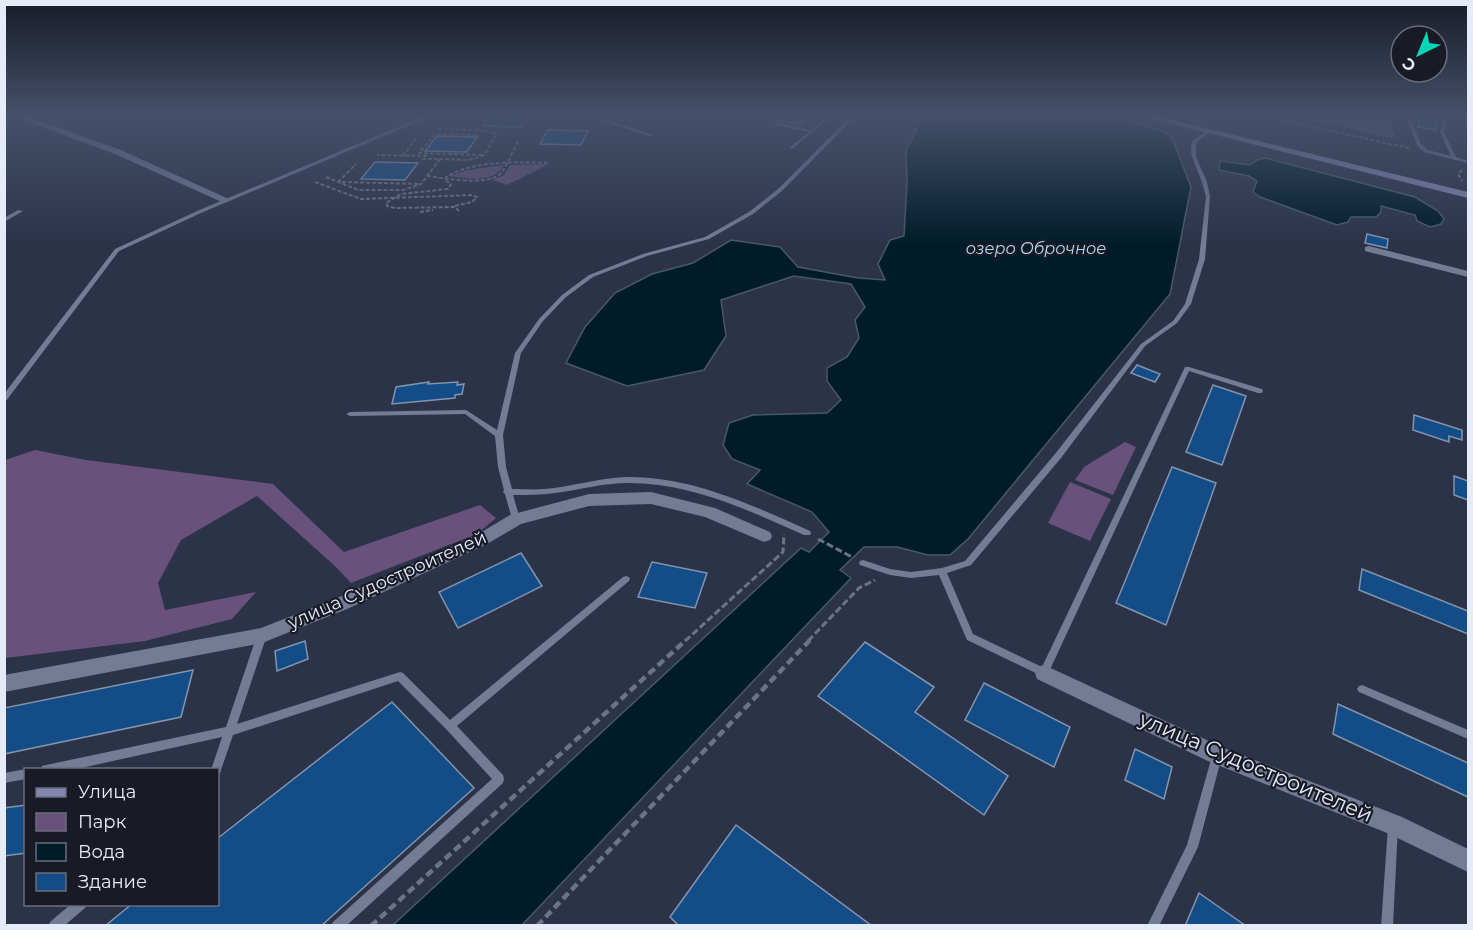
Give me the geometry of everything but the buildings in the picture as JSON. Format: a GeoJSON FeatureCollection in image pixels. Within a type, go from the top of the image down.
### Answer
{"type":"FeatureCollection","features":[{"type":"Feature","properties":{"kind":"main road"},"geometry":{"type":"LineString","coordinates":[[1313,157],[1468,195]]}},
{"type":"Feature","properties":{"kind":"street"},"geometry":{"type":"LineString","coordinates":[[130,157],[226,200]]}},
{"type":"Feature","properties":{"kind":"street"},"geometry":{"type":"LineString","coordinates":[[1369,249],[1468,274]]}},
{"type":"Feature","properties":{"kind":"street","name":"улица Судостроителей"},"geometry":{"type":"LineString","coordinates":[[4,684],[262,635],[340,604],[481,540],[516,519],[589,500],[651,498],[709,512],[764,536]]}},
{"type":"Feature","properties":{"kind":"street","name":"улица Судостроителей"},"geometry":{"type":"LineString","coordinates":[[1044,673],[1217,754],[1394,825],[1468,861]]}},
{"type":"Feature","properties":{"kind":"lane"},"geometry":{"type":"LineString","coordinates":[[4,399],[117,250],[226,200],[329,157]]}},
{"type":"Feature","properties":{"kind":"lane"},"geometry":{"type":"LineString","coordinates":[[516,519],[507,492],[499,435],[518,353],[542,320],[564,296],[591,276],[645,255],[707,238],[752,213],[780,190],[813,157]]}},
{"type":"Feature","properties":{"kind":"lane"},"geometry":{"type":"LineString","coordinates":[[863,563],[890,572],[911,575],[942,571],[968,563],[1058,456],[1143,345],[1175,322],[1188,304],[1202,259],[1207,186],[1192,157]]}},
{"type":"Feature","properties":{"kind":"lane"},"geometry":{"type":"LineString","coordinates":[[1454,158],[1468,162]]}},
{"type":"Feature","properties":{"kind":"lane"},"geometry":{"type":"LineString","coordinates":[[4,221],[20,211]]}},
{"type":"Feature","properties":{"kind":"lane"},"geometry":{"type":"LineString","coordinates":[[942,571],[970,637],[1044,673],[1187,368],[1260,391]]}},
{"type":"Feature","properties":{"kind":"lane"},"geometry":{"type":"LineString","coordinates":[[350,414],[466,412],[499,435]]}},
{"type":"Feature","properties":{"kind":"lane"},"geometry":{"type":"LineString","coordinates":[[507,492],[544,492],[584,484],[628,480],[684,486],[738,502],[811,535]]}},
{"type":"Feature","properties":{"kind":"lane"},"geometry":{"type":"LineString","coordinates":[[450,726],[626,579]]}},
{"type":"Feature","properties":{"kind":"lane"},"geometry":{"type":"LineString","coordinates":[[217,768],[262,635]]}},
{"type":"Feature","properties":{"kind":"lane"},"geometry":{"type":"LineString","coordinates":[[55,768],[230,731],[400,676],[499,779],[337,926]]}},
{"type":"Feature","properties":{"kind":"lane"},"geometry":{"type":"LineString","coordinates":[[1362,689],[1468,735]]}},
{"type":"Feature","properties":{"kind":"lane"},"geometry":{"type":"LineString","coordinates":[[1152,926],[1192,847],[1217,754]]}},
{"type":"Feature","properties":{"kind":"lane"},"geometry":{"type":"LineString","coordinates":[[4,778],[24,774]]}},
{"type":"Feature","properties":{"kind":"lane"},"geometry":{"type":"LineString","coordinates":[[1387,926],[1394,825]]}},
{"type":"Feature","properties":{"kind":"lane"},"geometry":{"type":"LineString","coordinates":[[54,926],[79,906]]}},
{"type":"Feature","properties":{"kind":"path"},"geometry":{"type":"LineString","coordinates":[[420,157],[469,160],[477,157]]}},
{"type":"Feature","properties":{"kind":"path"},"geometry":{"type":"LineString","coordinates":[[428,176],[489,179],[500,174],[510,157]]}},
{"type":"Feature","properties":{"kind":"path"},"geometry":{"type":"LineString","coordinates":[[326,177],[358,190],[403,190],[421,184],[440,159]]}},
{"type":"Feature","properties":{"kind":"path"},"geometry":{"type":"LineString","coordinates":[[446,177],[448,174],[461,170],[506,164],[549,163]]}},
{"type":"Feature","properties":{"kind":"path"},"geometry":{"type":"LineString","coordinates":[[338,182],[356,164]]}},
{"type":"Feature","properties":{"kind":"path"},"geometry":{"type":"LineString","coordinates":[[1458,174],[1460,170]]}},
{"type":"Feature","properties":{"kind":"path"},"geometry":{"type":"LineString","coordinates":[[446,177],[445,180],[451,184],[448,189],[401,194],[386,203],[387,206],[395,208],[455,207],[459,211]]}},
{"type":"Feature","properties":{"kind":"path"},"geometry":{"type":"LineString","coordinates":[[315,182],[361,199],[477,197],[472,202],[420,212]]}},
{"type":"Feature","properties":{"kind":"path"},"geometry":{"type":"LineString","coordinates":[[338,182],[421,184]]}},
{"type":"Feature","properties":{"kind":"path"},"geometry":{"type":"LineString","coordinates":[[369,198],[375,190]]}},
{"type":"Feature","properties":{"kind":"path"},"geometry":{"type":"LineString","coordinates":[[371,926],[783,552],[784,533]]}},
{"type":"Feature","properties":{"kind":"path"},"geometry":{"type":"LineString","coordinates":[[811,535],[855,559]]}},
{"type":"Feature","properties":{"kind":"path"},"geometry":{"type":"LineString","coordinates":[[537,926],[859,588],[890,572]]}},
{"type":"Feature","properties":{"kind":"green space"},"geometry":{"type":"Polygon","coordinates":[[[549,164],[507,185],[493,180],[504,175],[510,165],[549,164]]]}},
{"type":"Feature","properties":{"kind":"green space"},"geometry":{"type":"Polygon","coordinates":[[[504,165],[499,171],[486,178],[448,176],[467,170],[504,165]]]}},
{"type":"Feature","properties":{"kind":"green space"},"geometry":{"type":"Polygon","coordinates":[[[1125,442],[1136,447],[1113,495],[1075,480],[1084,467],[1125,442]]]}},
{"type":"Feature","properties":{"kind":"green space"},"geometry":{"type":"Polygon","coordinates":[[[35,450],[86,460],[273,484],[344,552],[480,505],[496,518],[477,534],[351,583],[257,496],[181,540],[158,583],[165,610],[256,592],[232,619],[145,641],[5,658],[5,460],[35,450]]]}},
{"type":"Feature","properties":{"kind":"green space"},"geometry":{"type":"Polygon","coordinates":[[[1070,482],[1111,499],[1090,541],[1048,523],[1070,482]]]}},
{"type":"Feature","properties":{"kind":"water","name":"озеро Оброчное"},"geometry":{"type":"Polygon","coordinates":[[[906,157],[1180,157],[1191,187],[1170,294],[968,539],[950,555],[928,555],[897,547],[864,547],[840,570],[851,578],[522,925],[393,925],[801,548],[809,552],[829,532],[812,512],[747,484],[760,470],[732,459],[723,445],[729,423],[753,415],[827,413],[841,400],[827,381],[827,368],[847,357],[859,338],[855,320],[865,307],[851,284],[794,276],[721,300],[726,336],[704,370],[627,386],[566,363],[585,327],[615,293],[652,274],[693,263],[731,240],[780,247],[798,267],[858,278],[885,280],[878,264],[890,240],[904,236],[906,157]]]}},
{"type":"Feature","properties":{"kind":"water"},"geometry":{"type":"Polygon","coordinates":[[[1265,158],[1415,197],[1438,211],[1444,219],[1441,224],[1430,227],[1417,221],[1415,215],[1381,206],[1381,212],[1376,217],[1351,217],[1348,222],[1337,225],[1260,197],[1253,192],[1257,181],[1249,176],[1219,170],[1220,161],[1250,165],[1265,158]]]}}]}
